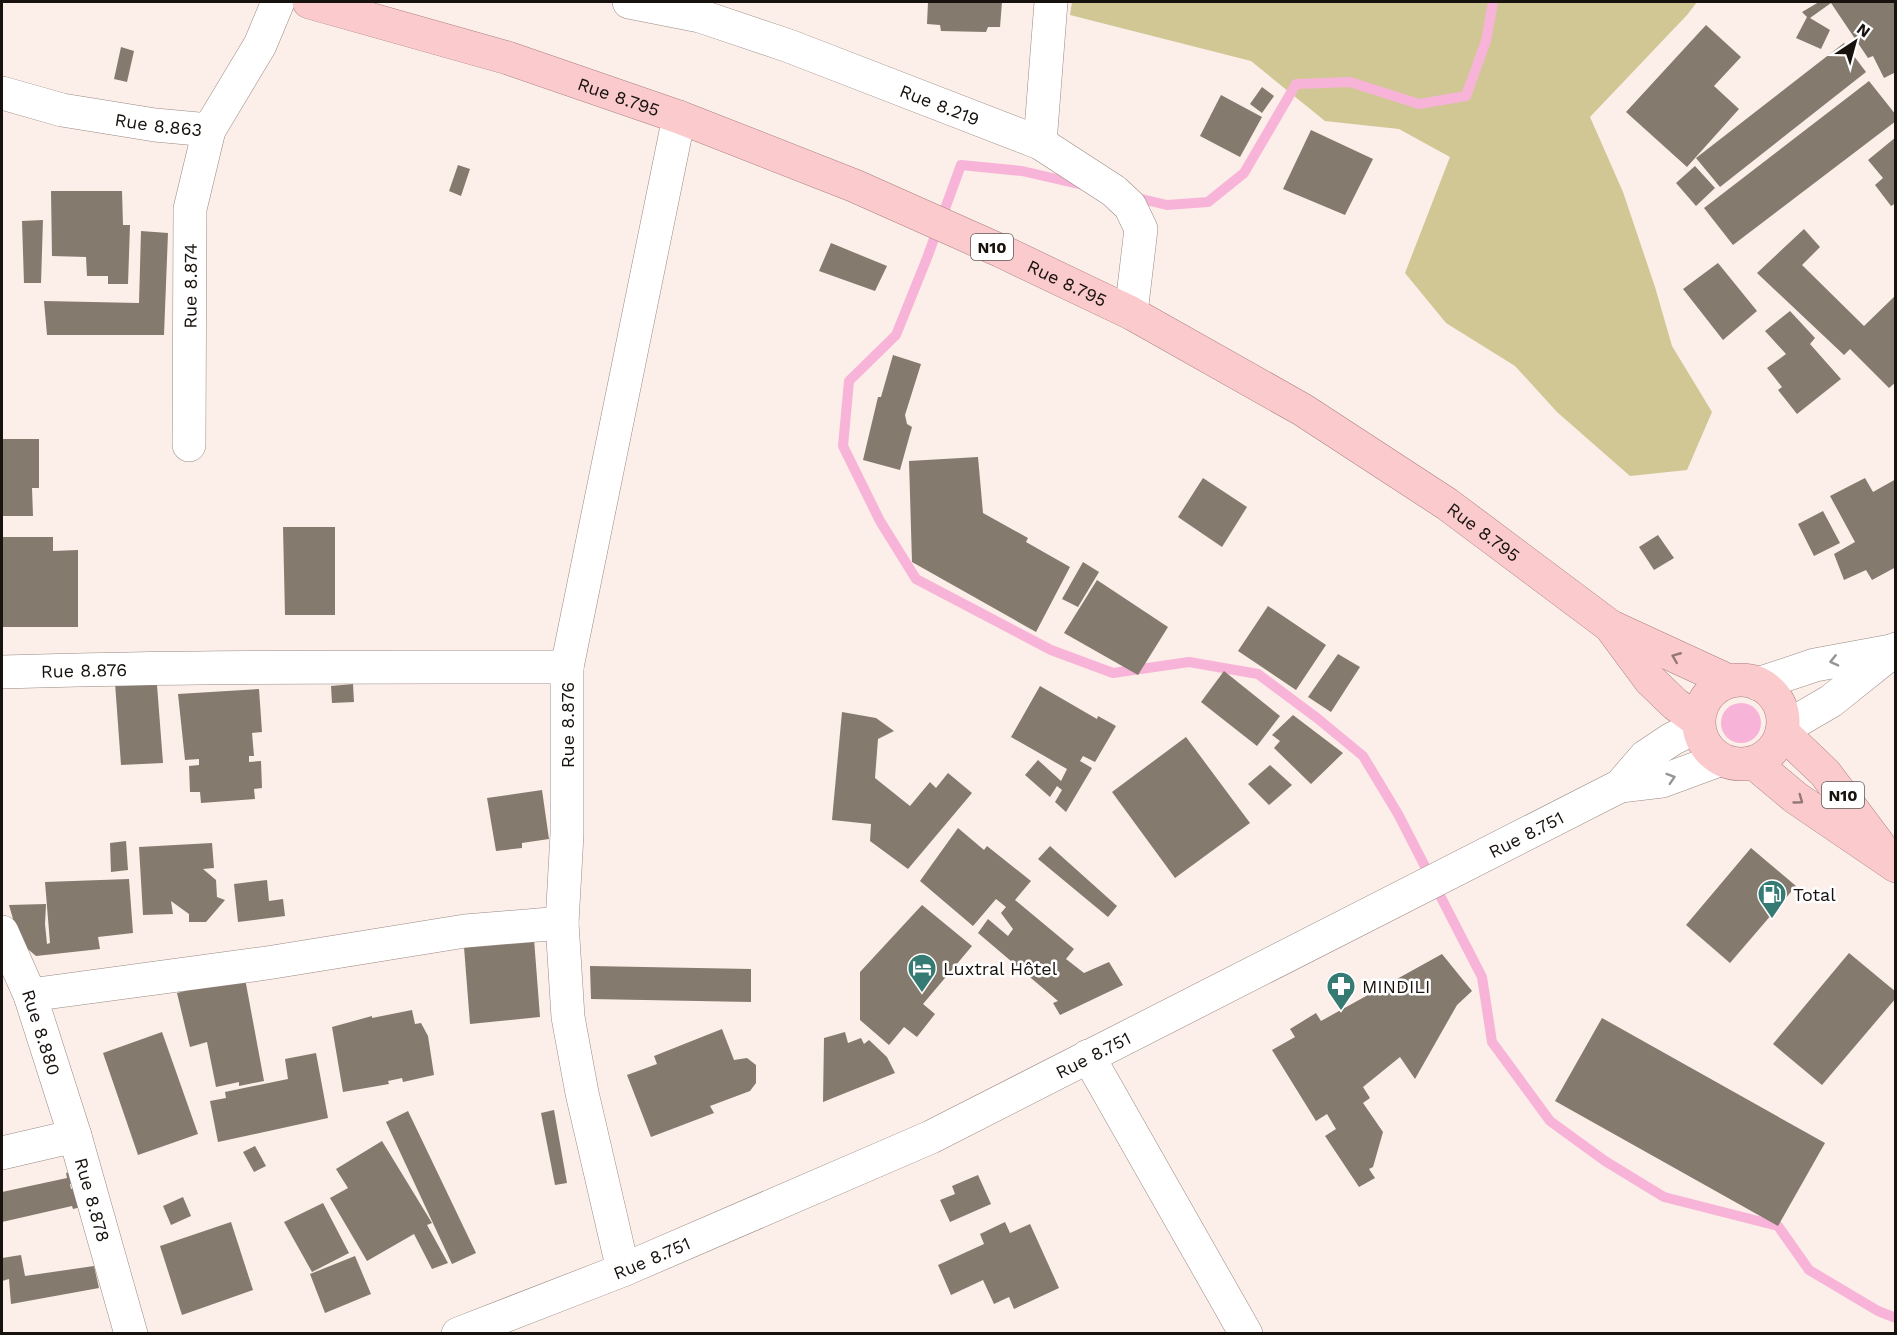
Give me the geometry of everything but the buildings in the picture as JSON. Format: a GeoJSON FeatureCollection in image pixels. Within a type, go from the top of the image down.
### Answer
{"type":"FeatureCollection","features":[{"type":"Feature","properties":{"kind":"highway","name":"Rue 8.795"},"geometry":{"type":"LineString","coordinates":[[309,2],[508,58],[679,117],[855,186],[1001,251],[1131,313],[1303,410],[1448,504],[1610,626],[1650,680],[1698,723]]}},
{"type":"Feature","properties":{"kind":"highway","name":"N10"},"geometry":{"type":"LineString","coordinates":[[1610,626],[1744,682]]}},
{"type":"Feature","properties":{"kind":"highway"},"geometry":{"type":"LineString","coordinates":[[1744,682],[1770,691],[1778,702],[1783,716],[1783,731],[1776,746],[1767,757],[1754,763],[1736,765],[1719,760],[1709,751],[1701,740],[1698,723],[1702,704],[1713,689],[1744,682]]}},
{"type":"Feature","properties":{"kind":"highway","name":"N10"},"geometry":{"type":"LineString","coordinates":[[1783,731],[1825,773],[1895,866]]}},
{"type":"Feature","properties":{"kind":"highway","name":"N10"},"geometry":{"type":"LineString","coordinates":[[1754,763],[1796,798],[1895,866]]}},
{"type":"Feature","properties":{"kind":"street","name":"Rue 8.863"},"geometry":{"type":"LineString","coordinates":[[2,93],[62,110],[155,125],[209,130],[260,45],[278,2]]}},
{"type":"Feature","properties":{"kind":"street","name":"Rue 8.219"},"geometry":{"type":"LineString","coordinates":[[629,2],[702,9],[789,46],[1040,143],[1114,191],[1130,206],[1141,229],[1131,313]]}},
{"type":"Feature","properties":{"kind":"street"},"geometry":{"type":"LineString","coordinates":[[1040,143],[1051,2]]}},
{"type":"Feature","properties":{"kind":"street"},"geometry":{"type":"LineString","coordinates":[[567,667],[679,117]]}},
{"type":"Feature","properties":{"kind":"street","name":"Rue 8.874"},"geometry":{"type":"LineString","coordinates":[[189,445],[189,209],[209,130]]}},
{"type":"Feature","properties":{"kind":"street"},"geometry":{"type":"LineString","coordinates":[[1744,682],[1893,650]]}},
{"type":"Feature","properties":{"kind":"street"},"geometry":{"type":"LineString","coordinates":[[1783,731],[1831,701],[1893,650]]}},
{"type":"Feature","properties":{"kind":"street","name":"Rue 8.876"},"geometry":{"type":"LineString","coordinates":[[2,672],[156,667],[311,669],[567,667],[567,834],[562,923],[568,1017],[582,1093],[623,1270]]}},
{"type":"Feature","properties":{"kind":"street"},"geometry":{"type":"LineString","coordinates":[[1620,786],[1645,758],[1698,723]]}},
{"type":"Feature","properties":{"kind":"street","name":"Rue 8.751"},"geometry":{"type":"LineString","coordinates":[[458,1334],[623,1270],[931,1137],[1620,786],[1662,781],[1719,760]]}},
{"type":"Feature","properties":{"kind":"street"},"geometry":{"type":"LineString","coordinates":[[30,995],[267,963],[465,931],[562,923]]}},
{"type":"Feature","properties":{"kind":"street","name":"Rue 8.880"},"geometry":{"type":"LineString","coordinates":[[2,932],[30,995],[75,1136]]}},
{"type":"Feature","properties":{"kind":"street"},"geometry":{"type":"LineString","coordinates":[[1088,1056],[1246,1334]]}},
{"type":"Feature","properties":{"kind":"street","name":"Rue 8.878"},"geometry":{"type":"LineString","coordinates":[[2,1153],[75,1136],[132,1334]]}},
{"type":"Feature","properties":{"kind":"shaded area"},"geometry":{"type":"Polygon","coordinates":[[[1072,2],[1697,2],[1590,117],[1623,192],[1672,346],[1712,412],[1687,470],[1630,476],[1557,412],[1515,366],[1446,323],[1405,273],[1450,157],[1399,129],[1325,121],[1251,61],[1070,15],[1072,2]]]}},
{"type":"Feature","properties":{"kind":"shaded area"},"geometry":{"type":"Polygon","coordinates":[[[1741,703],[1755,709],[1761,723],[1755,737],[1741,743],[1727,737],[1721,723],[1727,709],[1741,703]]]}},
{"type":"Feature","properties":{"kind":"waterway"},"geometry":{"type":"LineString","coordinates":[[1133,197],[1167,205],[1208,202],[1244,173],[1296,84],[1350,82],[1419,104],[1466,96],[1486,41],[1493,2]]}},
{"type":"Feature","properties":{"kind":"waterway"},"geometry":{"type":"LineString","coordinates":[[1083,185],[1022,171],[961,165],[896,335],[849,381],[843,446],[880,521],[916,579],[1051,650],[1113,673],[1189,662],[1258,674],[1317,718],[1363,756],[1398,814],[1482,977],[1492,1042],[1550,1121],[1605,1161],[1664,1197],[1778,1226],[1809,1270],[1878,1311],[1896,1318]]}},
{"type":"Feature","properties":{"kind":"place","name":"Total"},"geometry":{"type":"Point","coordinates":[1772,920]}},
{"type":"Feature","properties":{"kind":"place","name":"Luxtral Hôtel"},"geometry":{"type":"Point","coordinates":[922,994]}},
{"type":"Feature","properties":{"kind":"place","name":"MINDILI"},"geometry":{"type":"Point","coordinates":[1341,1012]}}]}
